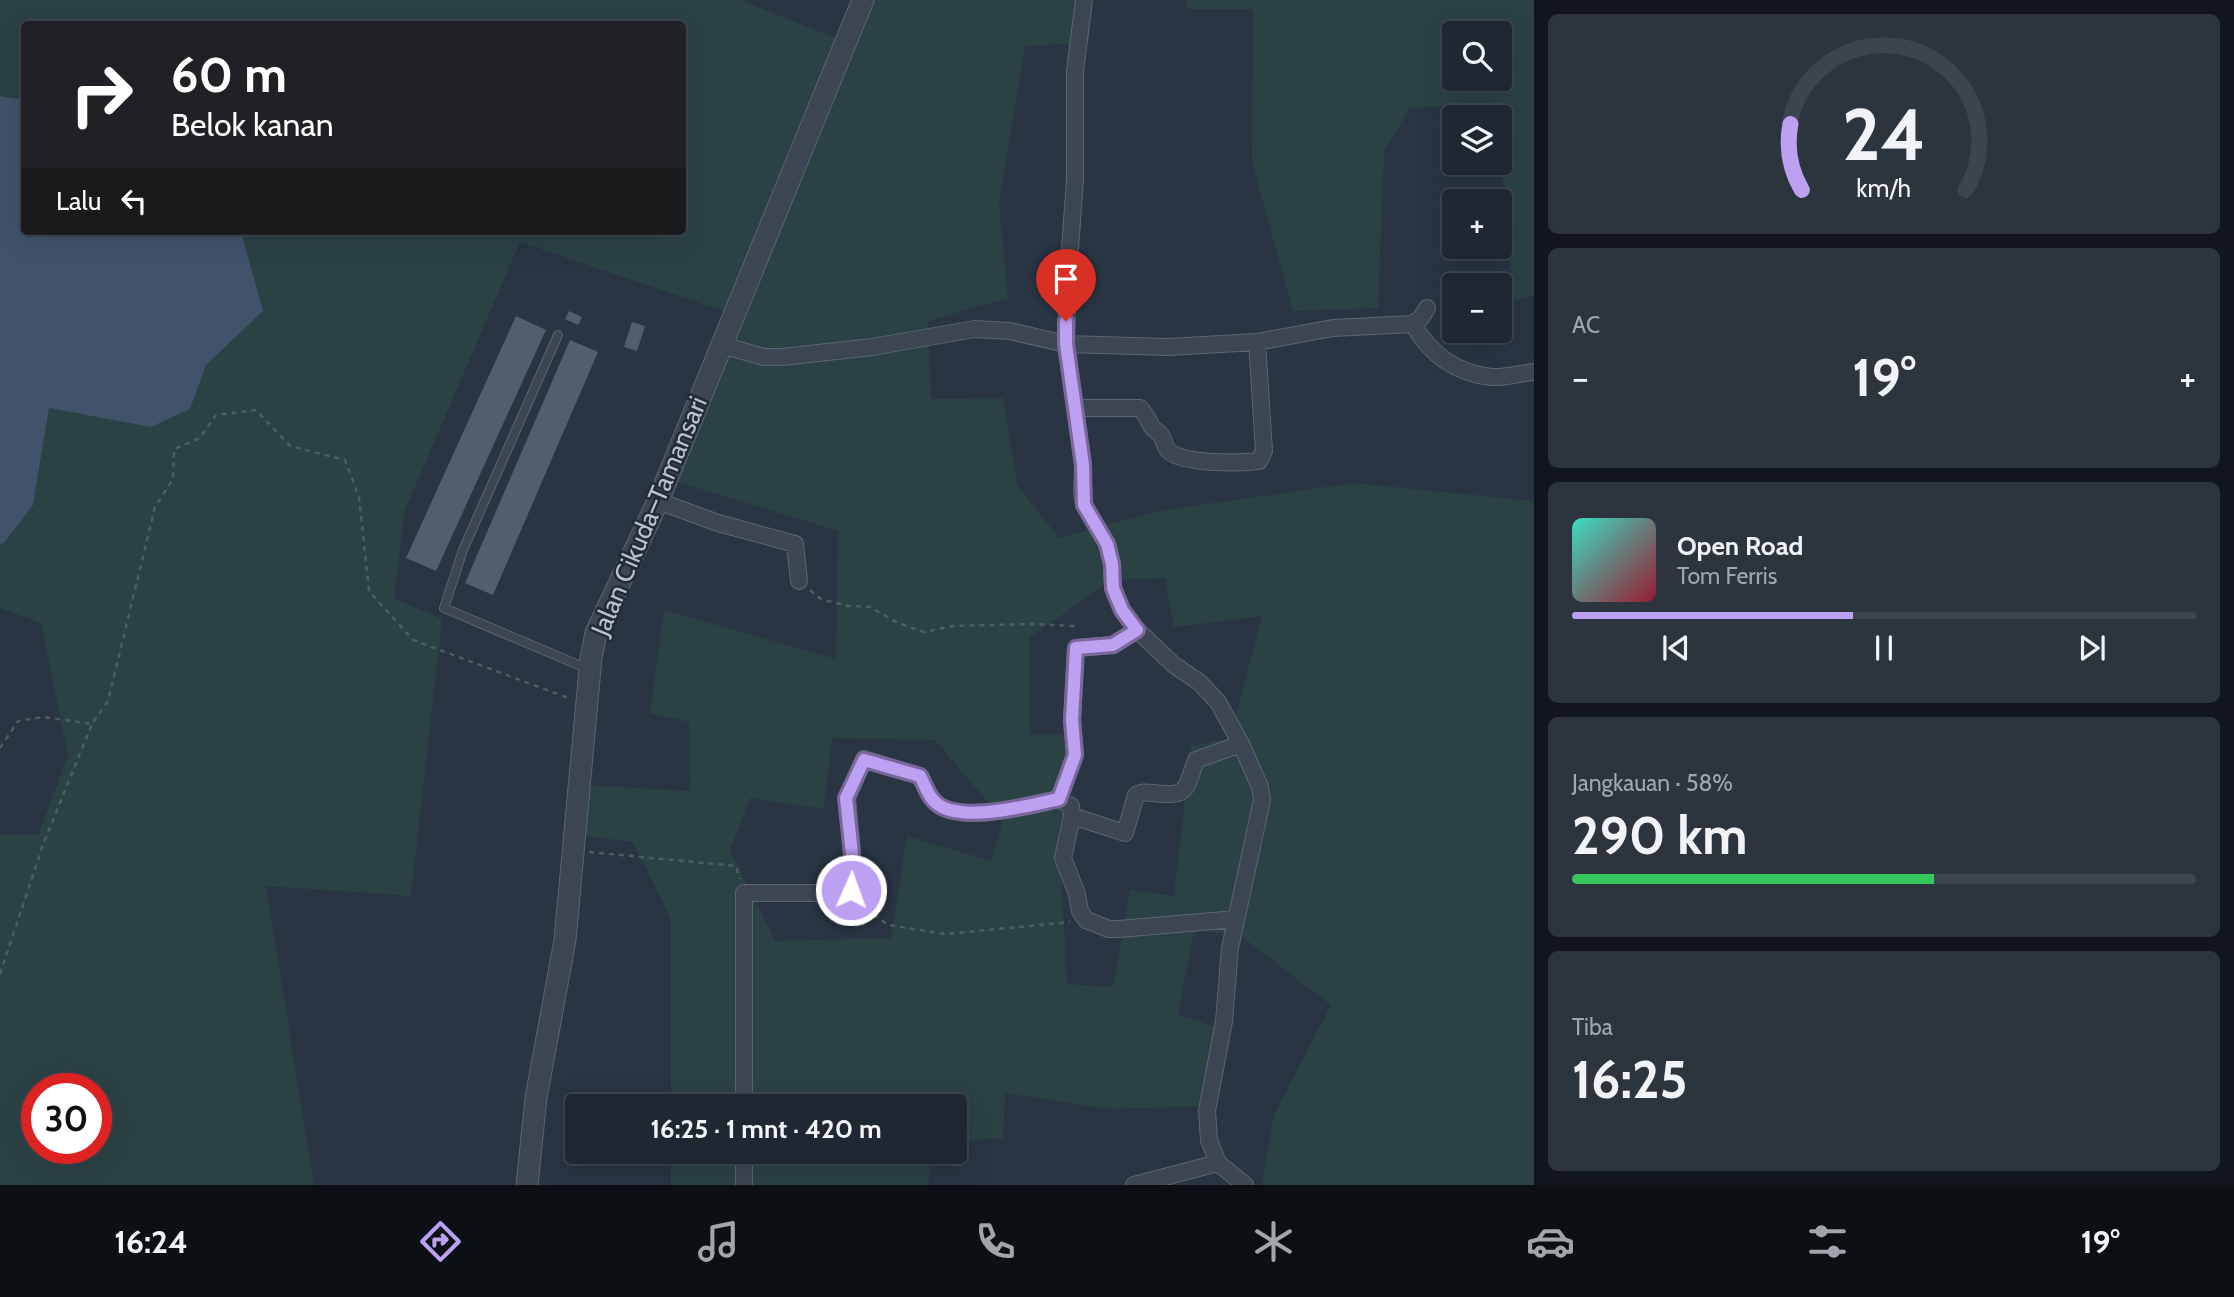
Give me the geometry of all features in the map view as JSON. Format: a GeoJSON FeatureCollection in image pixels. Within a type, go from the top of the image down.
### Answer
{"type":"FeatureCollection","features":[{"type":"Feature","properties":{"kind":"street","name":"Jalan Cikuda–Tamansari"},"geometry":{"type":"LineString","coordinates":[[527,1185],[536,1098],[565,940],[590,670],[596,633],[658,501],[863,0]]}},
{"type":"Feature","properties":{"kind":"street"},"geometry":{"type":"LineString","coordinates":[[1084,0],[1075,71],[1075,179],[1066,344],[1077,408],[1084,505],[1107,544],[1112,564],[1113,588],[1122,610],[1137,630],[1174,665],[1199,681],[1218,702],[1241,744],[1260,787],[1262,800],[1230,948],[1224,1021],[1207,1111],[1209,1140],[1218,1163],[1245,1185]]}},
{"type":"Feature","properties":{"kind":"street"},"geometry":{"type":"LineString","coordinates":[[722,345],[764,357],[782,357],[872,347],[975,329],[1010,331],[1066,344],[1168,347],[1257,342],[1333,328],[1413,324],[1422,318],[1427,308]]}},
{"type":"Feature","properties":{"kind":"street"},"geometry":{"type":"LineString","coordinates":[[1413,324],[1432,350],[1456,369],[1493,377],[1534,372]]}},
{"type":"Feature","properties":{"kind":"street"},"geometry":{"type":"LineString","coordinates":[[1077,408],[1140,408],[1173,455],[1208,461],[1259,461],[1264,451],[1257,342]]}},
{"type":"Feature","properties":{"kind":"street"},"geometry":{"type":"LineString","coordinates":[[658,501],[718,523],[795,544],[799,581]]}},
{"type":"Feature","properties":{"kind":"street"},"geometry":{"type":"LineString","coordinates":[[1059,799],[1075,755],[1072,720],[1076,648],[1113,645],[1137,630]]}},
{"type":"Feature","properties":{"kind":"street"},"geometry":{"type":"LineString","coordinates":[[1072,816],[1125,833],[1136,795],[1143,792],[1173,795],[1182,792],[1188,785],[1196,760],[1241,744]]}},
{"type":"Feature","properties":{"kind":"street"},"geometry":{"type":"LineString","coordinates":[[744,1094],[744,893],[847,893],[851,890],[852,854],[846,798],[864,760],[920,776],[934,802],[952,810],[986,814],[1059,799],[1071,806],[1072,816],[1063,858],[1077,894],[1080,911],[1086,920],[1110,929],[1119,929],[1236,919]]}},
{"type":"Feature","properties":{"kind":"street"},"geometry":{"type":"LineString","coordinates":[[1134,1185],[1218,1163]]}},
{"type":"Feature","properties":{"kind":"street"},"geometry":{"type":"LineString","coordinates":[[744,1164],[744,1185]]}},
{"type":"Feature","properties":{"kind":"lane"},"geometry":{"type":"LineString","coordinates":[[558,335],[463,550],[444,608],[590,670]]}},
{"type":"Feature","properties":{"kind":"path"},"geometry":{"type":"LineString","coordinates":[[0,974],[44,842],[92,724],[108,701],[155,507],[173,479],[174,449],[200,438],[216,415],[256,410],[290,446],[345,460],[359,497],[369,591],[413,640],[588,705]]}},
{"type":"Feature","properties":{"kind":"path"},"geometry":{"type":"LineString","coordinates":[[799,581],[821,599],[848,606],[870,607],[898,623],[923,632],[953,626],[1073,626],[1076,648]]}},
{"type":"Feature","properties":{"kind":"path"},"geometry":{"type":"LineString","coordinates":[[0,748],[18,721],[44,717],[92,724]]}},
{"type":"Feature","properties":{"kind":"path"},"geometry":{"type":"LineString","coordinates":[[574,851],[736,866],[744,893]]}},
{"type":"Feature","properties":{"kind":"path"},"geometry":{"type":"LineString","coordinates":[[847,893],[888,925],[946,934],[1086,920]]}},
{"type":"Feature","properties":{"kind":"green space"},"geometry":{"type":"Polygon","coordinates":[[[0,0],[740,0],[843,41],[861,0],[1083,0],[1076,43],[1025,46],[999,203],[1008,298],[928,321],[931,399],[1003,398],[1017,485],[1059,538],[1158,511],[1354,483],[1534,501],[1534,1185],[1262,1185],[1274,1115],[1331,1005],[1241,936],[1194,930],[1178,1015],[1217,1027],[1207,1106],[1109,1109],[1005,1093],[1003,1138],[967,1140],[967,1094],[671,1094],[671,919],[633,842],[578,835],[582,785],[690,791],[689,722],[650,713],[664,610],[836,659],[838,531],[668,479],[729,313],[520,242],[405,510],[394,598],[442,619],[411,896],[266,886],[314,1185],[0,1185],[0,834],[38,835],[68,755],[41,623],[0,608],[0,544],[4,543],[33,505],[49,408],[151,426],[190,409],[206,365],[263,311],[242,235],[686,235],[686,21],[21,21],[21,100],[0,96],[0,0]],[[1165,578],[1112,580],[1030,637],[1030,734],[1083,735],[1059,831],[1067,984],[1113,987],[1130,890],[1174,896],[1191,746],[1230,738],[1262,616],[1174,627],[1165,578]],[[832,738],[824,809],[750,798],[730,850],[775,941],[891,938],[907,836],[991,861],[1003,820],[935,740],[832,738]]]}},
{"type":"Feature","properties":{"kind":"green space"},"geometry":{"type":"Polygon","coordinates":[[[1187,0],[1534,0],[1534,296],[1513,300],[1509,259],[1512,259],[1512,189],[1503,189],[1502,175],[1512,175],[1512,105],[1442,105],[1410,108],[1384,151],[1378,308],[1293,311],[1252,162],[1253,9],[1187,9],[1187,0]]]}},
{"type":"Feature","properties":{"kind":"green space"},"geometry":{"type":"Polygon","coordinates":[[[671,1164],[931,1164],[928,1185],[671,1185],[671,1164]]]}},
{"type":"Feature","properties":{"kind":"water"},"geometry":{"type":"Polygon","coordinates":[[[0,96],[21,100],[21,235],[242,235],[263,311],[206,365],[190,409],[151,427],[49,408],[33,505],[4,543],[0,544],[0,96]]]}},
{"type":"Feature","properties":{"kind":"building"},"geometry":{"type":"Polygon","coordinates":[[[569,311],[582,317],[578,325],[565,319],[569,311]]]}},
{"type":"Feature","properties":{"kind":"building"},"geometry":{"type":"Polygon","coordinates":[[[516,316],[546,330],[436,571],[406,558],[516,316]]]}},
{"type":"Feature","properties":{"kind":"building"},"geometry":{"type":"Polygon","coordinates":[[[632,322],[645,326],[637,351],[624,347],[632,322]]]}},
{"type":"Feature","properties":{"kind":"building"},"geometry":{"type":"Polygon","coordinates":[[[570,340],[598,352],[493,595],[465,583],[570,340]]]}},
{"type":"Feature","properties":{"kind":"route"},"geometry":{"type":"LineString","coordinates":[[851,890],[852,854],[846,798],[864,760],[920,776],[934,802],[952,810],[986,814],[1059,799],[1075,755],[1072,720],[1076,648],[1113,645],[1137,630],[1122,610],[1113,588],[1112,564],[1107,544],[1084,505],[1083,465],[1066,344],[1066,321]]}}]}
